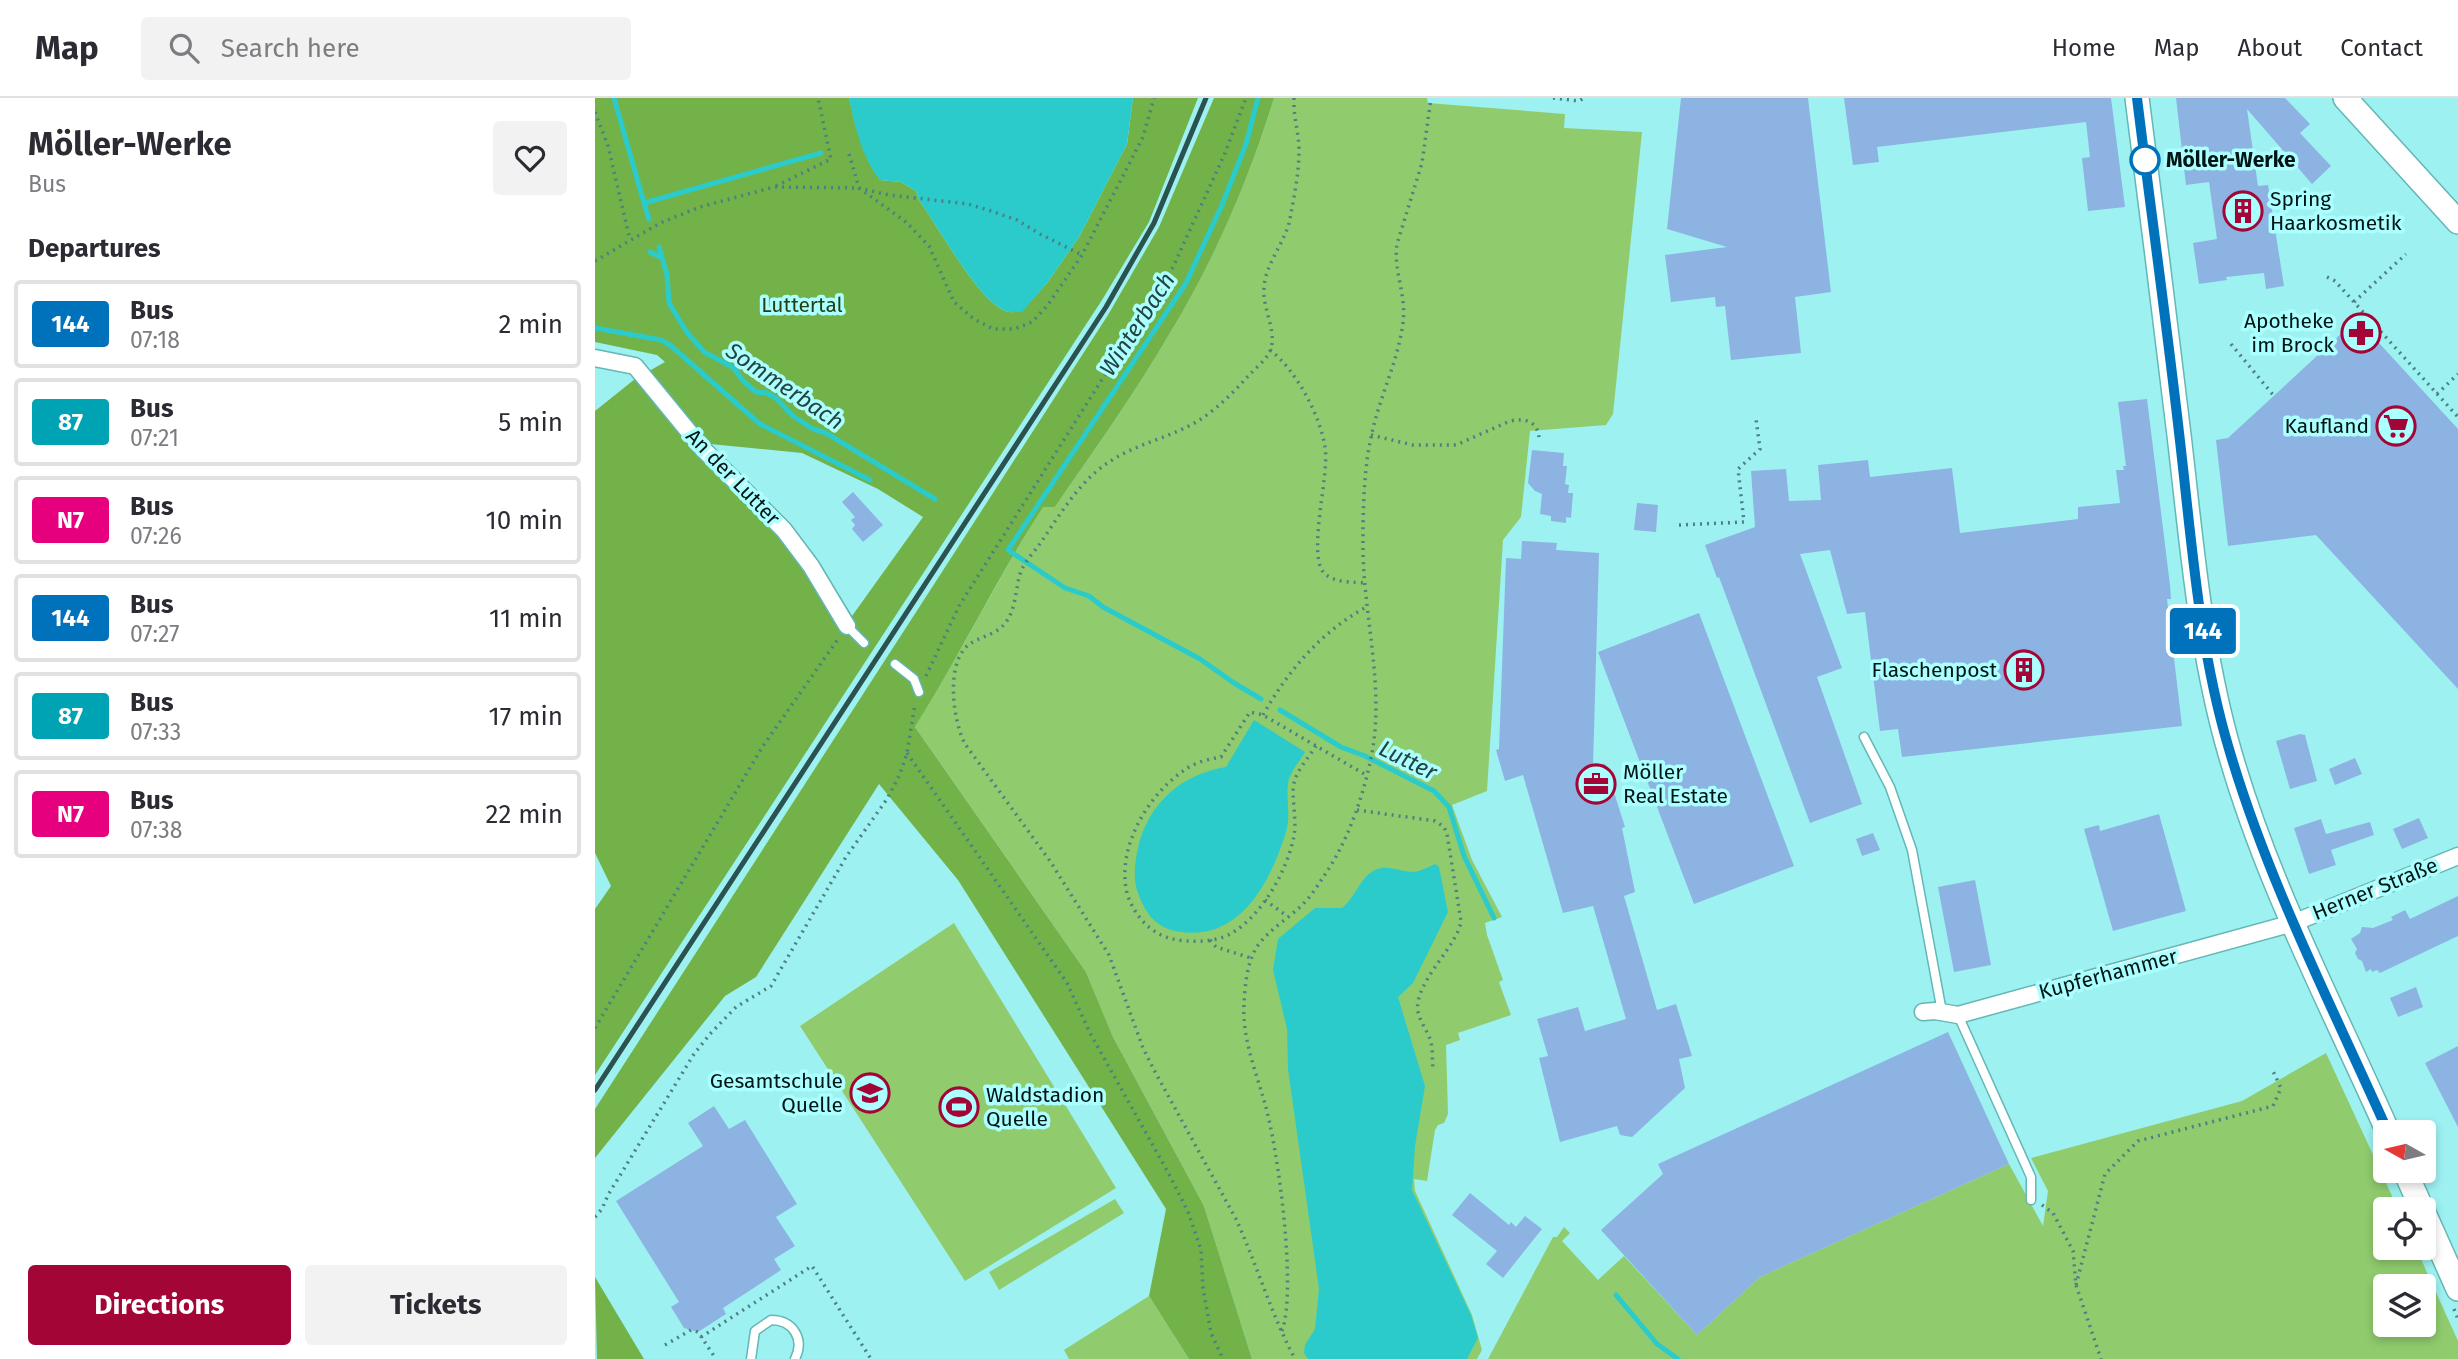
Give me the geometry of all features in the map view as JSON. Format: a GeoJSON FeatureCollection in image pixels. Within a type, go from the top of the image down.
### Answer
{"type":"FeatureCollection","features":[{"type":"Feature","properties":{"kind":"main road"},"geometry":{"type":"LineString","coordinates":[[2137,98],[2193,559],[2213,688],[2229,750],[2254,826],[2293,923],[2383,1120]]}},
{"type":"Feature","properties":{"kind":"main road"},"geometry":{"type":"LineString","coordinates":[[2345,98],[2458,222]]}},
{"type":"Feature","properties":{"kind":"main road"},"geometry":{"type":"LineString","coordinates":[[2436,1240],[2458,1289]]}},
{"type":"Feature","properties":{"kind":"street","name":"An der Lutter"},"geometry":{"type":"LineString","coordinates":[[595,358],[635,366],[703,449],[783,530],[811,566],[847,626]]}},
{"type":"Feature","properties":{"kind":"street","name":"Herner Straße"},"geometry":{"type":"LineString","coordinates":[[2293,923],[2458,856]]}},
{"type":"Feature","properties":{"kind":"street","name":"Kupferhammer"},"geometry":{"type":"LineString","coordinates":[[1923,1012],[1950,1013],[2293,923]]}},
{"type":"Feature","properties":{"kind":"lane"},"geometry":{"type":"LineString","coordinates":[[847,626],[864,643]]}},
{"type":"Feature","properties":{"kind":"lane"},"geometry":{"type":"LineString","coordinates":[[895,664],[906,671],[918,688]]}},
{"type":"Feature","properties":{"kind":"lane"},"geometry":{"type":"LineString","coordinates":[[1864,737],[1890,787],[1912,850],[1950,1013],[2029,1172],[2033,1183],[2031,1200]]}},
{"type":"Feature","properties":{"kind":"lane"},"geometry":{"type":"LineString","coordinates":[[751,1359],[755,1331],[764,1323],[778,1320],[789,1323],[797,1334],[799,1349],[795,1359]]}},
{"type":"Feature","properties":{"kind":"path"},"geometry":{"type":"LineString","coordinates":[[595,261],[660,223],[700,207],[774,187],[831,159],[818,98]]}},
{"type":"Feature","properties":{"kind":"path"},"geometry":{"type":"LineString","coordinates":[[849,154],[859,188],[913,230],[929,246],[954,302],[974,319],[993,329],[1014,329],[1032,323],[1082,255],[1143,136],[1154,98]]}},
{"type":"Feature","properties":{"kind":"path"},"geometry":{"type":"LineString","coordinates":[[595,1217],[694,1054],[736,1007],[771,986],[846,858],[887,799],[907,753],[918,688],[929,674],[959,607],[1114,365],[1173,267],[1225,153],[1245,98]]}},
{"type":"Feature","properties":{"kind":"path"},"geometry":{"type":"LineString","coordinates":[[1294,98],[1299,152],[1294,191],[1286,232],[1263,286],[1272,342],[1270,350],[1238,388],[1196,422],[1136,446],[1099,469],[1079,488],[1023,567],[1008,618],[998,630],[967,646],[959,659],[955,676],[954,706],[958,730],[965,744],[1050,861],[1109,955],[1143,1048],[1240,1228],[1281,1333],[1295,1359]]}},
{"type":"Feature","properties":{"kind":"path"},"geometry":{"type":"LineString","coordinates":[[1281,1333],[1287,1309],[1281,1198],[1273,1142],[1256,1077],[1244,1006],[1251,958],[1257,945],[1305,903],[1336,858],[1357,810],[1370,763],[1376,703],[1363,543],[1371,435],[1400,340],[1405,308],[1395,257],[1422,163],[1431,98]]}},
{"type":"Feature","properties":{"kind":"path"},"geometry":{"type":"LineString","coordinates":[[1553,98],[1584,98]]}},
{"type":"Feature","properties":{"kind":"path"},"geometry":{"type":"LineString","coordinates":[[595,112],[608,146],[630,240]]}},
{"type":"Feature","properties":{"kind":"path"},"geometry":{"type":"LineString","coordinates":[[774,187],[859,188],[889,195],[968,204],[1017,219],[1082,255]]}},
{"type":"Feature","properties":{"kind":"path"},"geometry":{"type":"LineString","coordinates":[[2354,302],[2406,254]]}},
{"type":"Feature","properties":{"kind":"path"},"geometry":{"type":"LineString","coordinates":[[2327,277],[2335,281],[2458,417]]}},
{"type":"Feature","properties":{"kind":"path"},"geometry":{"type":"LineString","coordinates":[[2231,344],[2274,396]]}},
{"type":"Feature","properties":{"kind":"path"},"geometry":{"type":"LineString","coordinates":[[1270,350],[1286,365],[1313,408],[1325,448],[1327,466],[1317,542],[1321,568],[1324,574],[1334,579],[1366,583]]}},
{"type":"Feature","properties":{"kind":"path"},"geometry":{"type":"LineString","coordinates":[[2394,358],[2400,352]]}},
{"type":"Feature","properties":{"kind":"path"},"geometry":{"type":"LineString","coordinates":[[2437,394],[2458,374]]}},
{"type":"Feature","properties":{"kind":"path"},"geometry":{"type":"LineString","coordinates":[[1679,526],[1744,522],[1738,469],[1760,449],[1756,418]]}},
{"type":"Feature","properties":{"kind":"path"},"geometry":{"type":"LineString","coordinates":[[1371,435],[1413,445],[1455,445],[1520,419],[1534,424],[1539,437]]}},
{"type":"Feature","properties":{"kind":"path"},"geometry":{"type":"LineString","coordinates":[[1263,715],[1300,660],[1319,640],[1368,606]]}},
{"type":"Feature","properties":{"kind":"path"},"geometry":{"type":"LineString","coordinates":[[595,1028],[764,746],[847,626]]}},
{"type":"Feature","properties":{"kind":"path"},"geometry":{"type":"LineString","coordinates":[[1316,746],[1294,784],[1294,835],[1287,861],[1265,900],[1234,932],[1210,940],[1170,938],[1146,924],[1135,912],[1126,889],[1126,861],[1135,831],[1145,811],[1161,790],[1185,769],[1199,762],[1221,757],[1250,712],[1263,715],[1316,746],[1366,776]]}},
{"type":"Feature","properties":{"kind":"path"},"geometry":{"type":"LineString","coordinates":[[907,753],[1067,983],[1090,1033],[1170,1176],[1189,1214],[1201,1250],[1203,1288],[1211,1333],[1223,1359]]}},
{"type":"Feature","properties":{"kind":"path"},"geometry":{"type":"LineString","coordinates":[[1357,810],[1435,821],[1444,827],[1447,834],[1460,929],[1436,962],[1417,1003],[1418,1016],[1430,1041],[1433,1069]]}},
{"type":"Feature","properties":{"kind":"path"},"geometry":{"type":"LineString","coordinates":[[1265,900],[1287,916]]}},
{"type":"Feature","properties":{"kind":"path"},"geometry":{"type":"LineString","coordinates":[[1210,940],[1216,947],[1251,958]]}},
{"type":"Feature","properties":{"kind":"path"},"geometry":{"type":"LineString","coordinates":[[2076,1286],[2105,1174],[2138,1141],[2273,1106],[2281,1088],[2272,1069]]}},
{"type":"Feature","properties":{"kind":"path"},"geometry":{"type":"LineString","coordinates":[[2031,1200],[2053,1213],[2073,1251],[2076,1286],[2101,1359]]}},
{"type":"Feature","properties":{"kind":"path"},"geometry":{"type":"LineString","coordinates":[[701,1337],[812,1266],[871,1359]]}},
{"type":"Feature","properties":{"kind":"path"},"geometry":{"type":"LineString","coordinates":[[665,1345],[691,1330],[698,1332],[716,1359]]}},
{"type":"Feature","properties":{"kind":"green space","name":"Luttertal"},"geometry":{"type":"Polygon","coordinates":[[[595,98],[849,98],[856,127],[880,180],[901,182],[916,191],[919,200],[971,278],[995,304],[1012,312],[1022,311],[1047,283],[1079,237],[1127,144],[1133,98],[1198,98],[1149,222],[1102,300],[595,1075],[595,909],[611,886],[595,853],[595,411],[635,379],[665,362],[657,355],[595,342],[595,98]],[[710,444],[815,556],[852,616],[923,517],[878,489],[802,453],[710,444]]]}},
{"type":"Feature","properties":{"kind":"green space"},"geometry":{"type":"Polygon","coordinates":[[[1214,98],[1274,98],[1242,189],[1216,248],[1186,305],[1129,399],[1055,507],[1043,507],[915,727],[1086,972],[1113,1037],[1204,1206],[1252,1359],[1189,1359],[1149,1296],[1166,1209],[958,880],[879,784],[756,977],[725,996],[595,1158],[595,1109],[1108,315],[1159,227],[1214,98]]]}},
{"type":"Feature","properties":{"kind":"green space"},"geometry":{"type":"Polygon","coordinates":[[[1274,98],[1427,98],[1428,103],[1565,114],[1564,128],[1642,132],[1613,414],[1606,425],[1530,431],[1521,517],[1503,540],[1487,791],[1452,805],[1472,860],[1502,917],[1485,923],[1503,980],[1499,982],[1511,1015],[1458,1033],[1460,1040],[1446,1045],[1448,1114],[1444,1123],[1438,1125],[1435,1130],[1427,1181],[1414,1179],[1415,1191],[1472,1315],[1482,1350],[1477,1359],[1252,1359],[1204,1206],[1113,1037],[1086,972],[915,727],[1043,506],[1055,507],[1143,377],[1186,305],[1216,248],[1242,189],[1274,98]]]}},
{"type":"Feature","properties":{"kind":"green space","name":"Waldstadion Quelle"},"geometry":{"type":"Polygon","coordinates":[[[954,923],[1116,1188],[965,1281],[800,1026],[954,923]]]}},
{"type":"Feature","properties":{"kind":"green space"},"geometry":{"type":"Polygon","coordinates":[[[2326,1053],[2373,1155],[2373,1183],[2386,1183],[2392,1197],[2373,1197],[2373,1260],[2421,1260],[2428,1274],[2373,1274],[2373,1337],[2436,1337],[2436,1292],[2458,1341],[2458,1359],[1488,1359],[1553,1237],[1557,1237],[1564,1227],[1570,1233],[1562,1241],[1598,1280],[1624,1256],[1697,1335],[1760,1277],[2009,1164],[2043,1226],[2048,1191],[2031,1158],[2242,1101],[2326,1053]]]}},
{"type":"Feature","properties":{"kind":"green space"},"geometry":{"type":"Polygon","coordinates":[[[1115,1199],[1124,1213],[999,1290],[989,1272],[1115,1199]]]}},
{"type":"Feature","properties":{"kind":"green space"},"geometry":{"type":"Polygon","coordinates":[[[595,1277],[644,1359],[597,1359],[595,1277]]]}},
{"type":"Feature","properties":{"kind":"green space"},"geometry":{"type":"Polygon","coordinates":[[[1149,1296],[1189,1359],[1069,1359],[1064,1350],[1149,1296]]]}},
{"type":"Feature","properties":{"kind":"water"},"geometry":{"type":"Polygon","coordinates":[[[849,98],[1133,98],[1127,144],[1079,237],[1047,283],[1022,312],[1014,312],[1006,311],[983,293],[959,262],[916,191],[901,182],[880,180],[864,152],[849,98]]]}},
{"type":"Feature","properties":{"kind":"water"},"geometry":{"type":"Polygon","coordinates":[[[1254,720],[1305,752],[1289,780],[1287,826],[1271,871],[1248,906],[1234,919],[1217,928],[1197,933],[1175,931],[1161,926],[1150,916],[1143,904],[1135,880],[1135,864],[1143,832],[1150,817],[1169,793],[1195,776],[1226,767],[1254,720]]]}},
{"type":"Feature","properties":{"kind":"water"},"geometry":{"type":"Polygon","coordinates":[[[1435,864],[1439,867],[1448,912],[1413,983],[1398,997],[1425,1086],[1415,1146],[1412,1190],[1471,1315],[1478,1338],[1467,1359],[1308,1359],[1304,1353],[1305,1345],[1315,1329],[1319,1289],[1288,1069],[1287,1029],[1273,970],[1278,939],[1315,908],[1342,908],[1365,877],[1375,870],[1389,868],[1414,872],[1435,864]]]}},
{"type":"Feature","properties":{"kind":"building"},"geometry":{"type":"Polygon","coordinates":[[[1681,98],[1808,98],[1831,292],[1795,297],[1801,353],[1731,360],[1725,306],[1716,307],[1715,297],[1671,302],[1665,255],[1727,247],[1667,229],[1681,98]]]}},
{"type":"Feature","properties":{"kind":"building"},"geometry":{"type":"Polygon","coordinates":[[[1844,98],[2111,98],[2125,207],[2088,211],[2082,158],[2090,157],[2086,122],[1877,147],[1879,162],[1853,165],[1844,98]]]}},
{"type":"Feature","properties":{"kind":"building","name":"Spring Haarkosmetik"},"geometry":{"type":"Polygon","coordinates":[[[2176,98],[2285,98],[2310,124],[2300,133],[2331,166],[2312,184],[2247,109],[2258,186],[2268,185],[2284,286],[2266,289],[2264,273],[2226,277],[2227,280],[2199,284],[2193,243],[2217,239],[2209,182],[2186,185],[2176,98]]]}},
{"type":"Feature","properties":{"kind":"building"},"geometry":{"type":"Polygon","coordinates":[[[2357,319],[2458,429],[2458,689],[2316,535],[2228,546],[2216,440],[2228,438],[2357,319]]]}},
{"type":"Feature","properties":{"kind":"building","name":"Flaschenpost"},"geometry":{"type":"Polygon","coordinates":[[[2147,399],[2170,585],[2171,599],[2167,599],[2182,726],[1902,757],[1898,729],[1880,731],[1865,612],[1847,614],[1830,550],[1800,554],[1842,668],[1817,677],[1862,804],[1810,823],[1705,545],[1755,527],[1751,471],[1786,469],[1789,501],[1821,500],[1818,465],[1868,460],[1870,477],[1952,468],[1960,533],[2078,519],[2078,507],[2120,503],[2116,470],[2124,470],[2123,466],[2126,466],[2118,402],[2147,399]]]}},
{"type":"Feature","properties":{"kind":"building"},"geometry":{"type":"Polygon","coordinates":[[[1532,450],[1564,453],[1563,466],[1567,466],[1565,484],[1569,485],[1568,493],[1573,493],[1571,518],[1566,517],[1566,523],[1551,521],[1551,516],[1540,514],[1542,494],[1528,483],[1532,450]]]}},
{"type":"Feature","properties":{"kind":"building"},"geometry":{"type":"Polygon","coordinates":[[[853,492],[883,525],[863,542],[852,529],[855,525],[851,520],[855,517],[842,502],[853,492]]]}},
{"type":"Feature","properties":{"kind":"building"},"geometry":{"type":"Polygon","coordinates":[[[1637,503],[1658,505],[1656,532],[1634,530],[1637,503]]]}},
{"type":"Feature","properties":{"kind":"building"},"geometry":{"type":"Polygon","coordinates":[[[1522,541],[1557,543],[1556,550],[1599,553],[1593,767],[1605,764],[1625,827],[1622,828],[1635,892],[1624,896],[1657,1010],[1676,1004],[1692,1056],[1679,1059],[1685,1088],[1632,1137],[1620,1135],[1617,1126],[1560,1142],[1539,1058],[1548,1056],[1537,1019],[1578,1007],[1585,1031],[1626,1019],[1593,906],[1563,913],[1523,775],[1505,781],[1496,750],[1499,749],[1506,558],[1521,559],[1522,541]]]}},
{"type":"Feature","properties":{"kind":"building"},"geometry":{"type":"Polygon","coordinates":[[[1699,613],[1794,866],[1694,904],[1598,652],[1699,613]]]}},
{"type":"Feature","properties":{"kind":"building"},"geometry":{"type":"Polygon","coordinates":[[[2305,735],[2317,781],[2290,789],[2276,741],[2305,735]]]}},
{"type":"Feature","properties":{"kind":"building"},"geometry":{"type":"Polygon","coordinates":[[[2355,758],[2362,774],[2335,785],[2329,769],[2355,758]]]}},
{"type":"Feature","properties":{"kind":"building"},"geometry":{"type":"Polygon","coordinates":[[[2159,814],[2186,911],[2113,931],[2084,829],[2099,825],[2100,831],[2159,814]]]}},
{"type":"Feature","properties":{"kind":"building"},"geometry":{"type":"Polygon","coordinates":[[[2419,818],[2428,838],[2402,849],[2393,829],[2419,818]]]}},
{"type":"Feature","properties":{"kind":"building"},"geometry":{"type":"Polygon","coordinates":[[[2321,819],[2326,834],[2370,822],[2374,835],[2331,850],[2336,865],[2309,874],[2294,828],[2321,819]]]}},
{"type":"Feature","properties":{"kind":"building"},"geometry":{"type":"Polygon","coordinates":[[[1873,833],[1880,850],[1862,856],[1856,839],[1873,833]]]}},
{"type":"Feature","properties":{"kind":"building"},"geometry":{"type":"Polygon","coordinates":[[[1975,880],[1991,965],[1954,972],[1938,887],[1975,880]]]}},
{"type":"Feature","properties":{"kind":"building"},"geometry":{"type":"Polygon","coordinates":[[[2458,896],[2458,936],[2380,973],[2377,970],[2372,972],[2371,969],[2366,972],[2355,953],[2357,949],[2351,939],[2360,933],[2362,927],[2373,928],[2393,920],[2391,917],[2405,910],[2410,919],[2458,896]]]}},
{"type":"Feature","properties":{"kind":"building"},"geometry":{"type":"Polygon","coordinates":[[[2416,987],[2423,1007],[2398,1017],[2390,998],[2416,987]]]}},
{"type":"Feature","properties":{"kind":"building"},"geometry":{"type":"Polygon","coordinates":[[[1948,1032],[2009,1164],[1760,1277],[1697,1335],[1601,1230],[1663,1174],[1658,1164],[1948,1032]]]}},
{"type":"Feature","properties":{"kind":"building"},"geometry":{"type":"Polygon","coordinates":[[[2458,1046],[2458,1127],[2425,1063],[2458,1046]]]}},
{"type":"Feature","properties":{"kind":"building"},"geometry":{"type":"Polygon","coordinates":[[[714,1106],[729,1129],[745,1120],[797,1204],[776,1217],[795,1246],[774,1259],[781,1270],[723,1308],[726,1314],[698,1332],[684,1328],[671,1307],[679,1302],[616,1201],[703,1146],[688,1123],[714,1106]]]}},
{"type":"Feature","properties":{"kind":"building"},"geometry":{"type":"Polygon","coordinates":[[[1470,1193],[1509,1225],[1511,1222],[1516,1227],[1525,1216],[1542,1229],[1503,1278],[1486,1264],[1497,1251],[1452,1215],[1470,1193]]]}},
{"type":"Feature","properties":{"kind":"waterway"},"geometry":{"type":"LineString","coordinates":[[614,98],[644,203]]}},
{"type":"Feature","properties":{"kind":"waterway","name":"Winterbach"},"geometry":{"type":"LineString","coordinates":[[1258,98],[1246,144],[1222,205],[1186,283],[1008,550],[1065,588],[1089,596],[1103,607],[1200,659],[1261,699]]}},
{"type":"Feature","properties":{"kind":"waterway","name":"Sommerbach"},"geometry":{"type":"LineString","coordinates":[[649,219],[644,203],[821,153]]}},
{"type":"Feature","properties":{"kind":"waterway","name":"Sommerbach"},"geometry":{"type":"LineString","coordinates":[[659,247],[667,275],[669,303],[686,331],[704,352],[734,368],[743,381],[756,392],[767,393],[777,399],[793,416],[813,429],[826,433],[935,499]]}},
{"type":"Feature","properties":{"kind":"waterway","name":"Lutter"},"geometry":{"type":"LineString","coordinates":[[650,252],[662,258]]}},
{"type":"Feature","properties":{"kind":"waterway","name":"Lutter"},"geometry":{"type":"LineString","coordinates":[[595,328],[661,340],[760,424],[870,480]]}},
{"type":"Feature","properties":{"kind":"waterway","name":"Lutter"},"geometry":{"type":"LineString","coordinates":[[1280,710],[1341,747],[1365,756],[1434,791],[1449,807],[1464,856],[1494,918]]}},
{"type":"Feature","properties":{"kind":"waterway","name":"Lutter"},"geometry":{"type":"LineString","coordinates":[[1616,1295],[1657,1344],[1678,1359]]}},
{"type":"Feature","properties":{"kind":"railway"},"geometry":{"type":"LineString","coordinates":[[595,1090],[1106,307],[1154,223],[1206,98]]}},
{"type":"Feature","properties":{"kind":"bus line","name":"144"},"geometry":{"type":"LineString","coordinates":[[2137,98],[2193,559],[2213,688],[2229,750],[2254,826],[2293,923],[2383,1120]]}},
{"type":"Feature","properties":{"kind":"place","name":"Möller-Werke"},"geometry":{"type":"Point","coordinates":[2145,160]}},
{"type":"Feature","properties":{"kind":"place","name":"Spring Haarkosmetik"},"geometry":{"type":"Point","coordinates":[2243,211]}},
{"type":"Feature","properties":{"kind":"place","name":"Apotheke im Brock"},"geometry":{"type":"Point","coordinates":[2361,333]}},
{"type":"Feature","properties":{"kind":"place","name":"Kaufland"},"geometry":{"type":"Point","coordinates":[2396,426]}},
{"type":"Feature","properties":{"kind":"place","name":"Flaschenpost"},"geometry":{"type":"Point","coordinates":[2024,670]}},
{"type":"Feature","properties":{"kind":"place","name":"Möller Real Estate"},"geometry":{"type":"Point","coordinates":[1596,784]}},
{"type":"Feature","properties":{"kind":"place","name":"Gesamtschule Quelle"},"geometry":{"type":"Point","coordinates":[870,1093]}},
{"type":"Feature","properties":{"kind":"place","name":"Waldstadion Quelle"},"geometry":{"type":"Point","coordinates":[959,1107]}}]}
